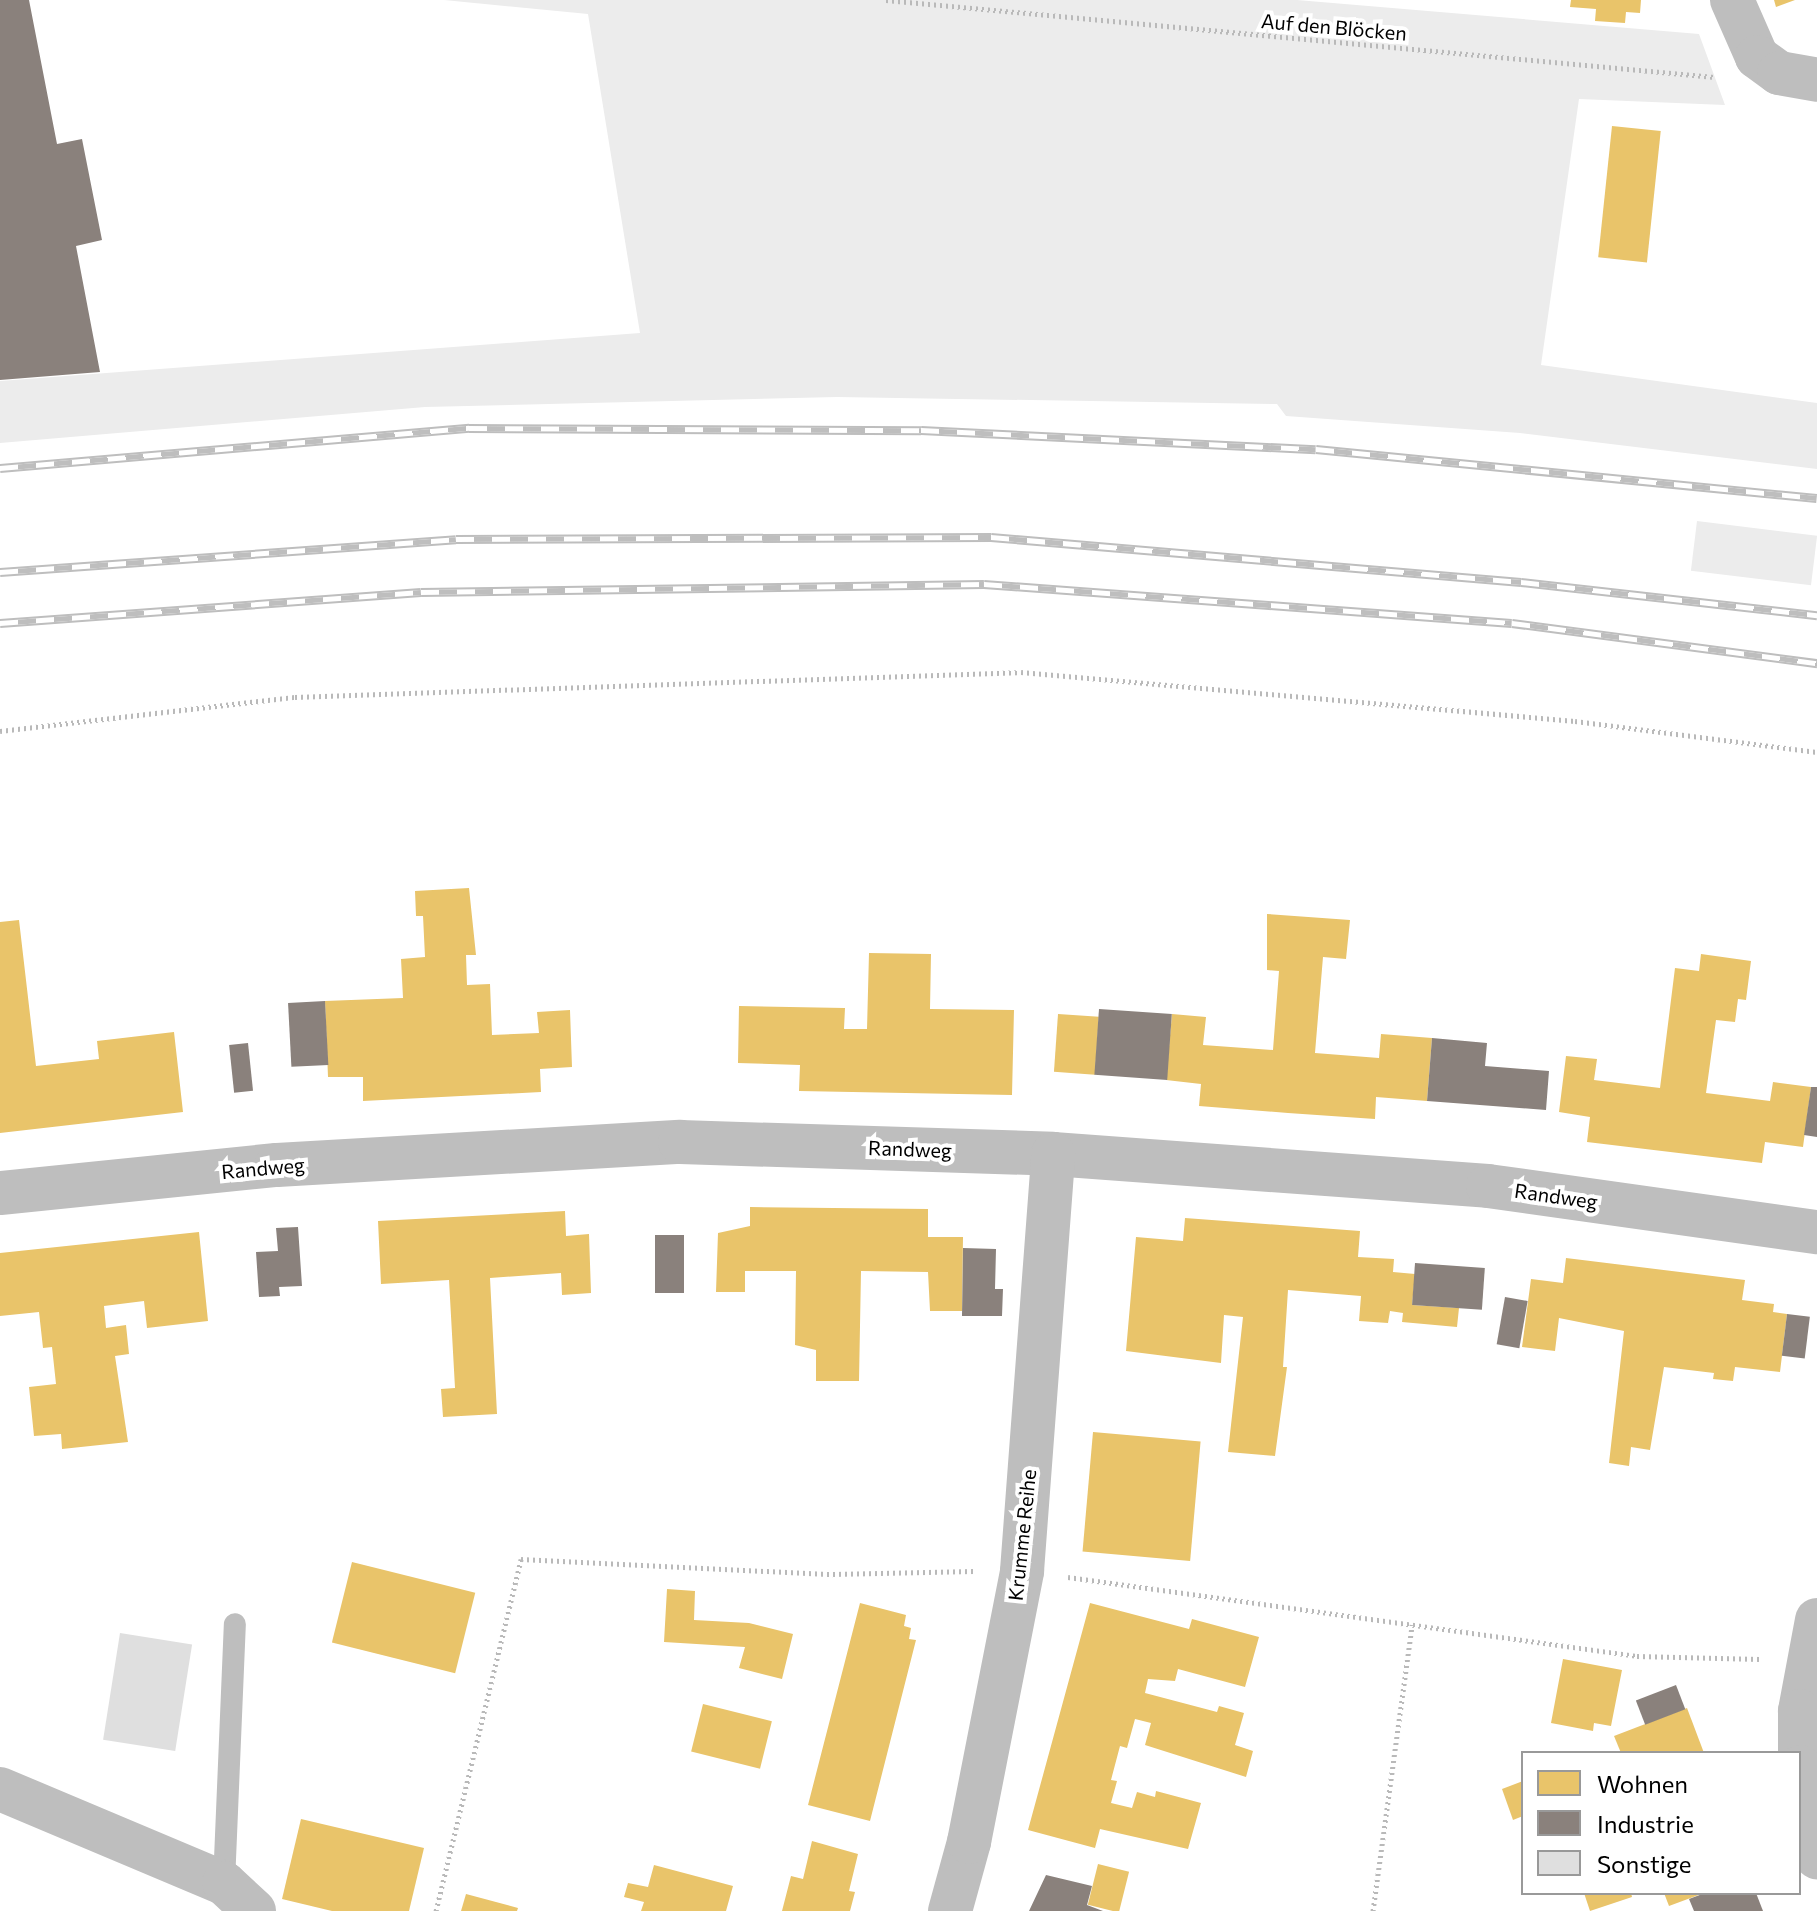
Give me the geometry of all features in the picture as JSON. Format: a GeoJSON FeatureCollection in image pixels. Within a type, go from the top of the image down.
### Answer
{"type":"FeatureCollection","features":[{"type":"Feature","properties":{"kind":"street"},"geometry":{"type":"LineString","coordinates":[[1738,16],[1757,57],[1798,76]]}},
{"type":"Feature","properties":{"kind":"street","name":"Randweg"},"geometry":{"type":"LineString","coordinates":[[0,1193],[277,1165],[680,1142],[1053,1154],[1488,1186],[1817,1232]]}},
{"type":"Feature","properties":{"kind":"street","name":"Krumme Reihe"},"geometry":{"type":"LineString","coordinates":[[950,1911],[969,1842],[1022,1571],[1053,1154]]}},
{"type":"Feature","properties":{"kind":"street"},"geometry":{"type":"LineString","coordinates":[[1800,1751],[1800,1711],[1813,1640]]}},
{"type":"Feature","properties":{"kind":"street"},"geometry":{"type":"LineString","coordinates":[[1801,1772],[1817,1857]]}},
{"type":"Feature","properties":{"kind":"street"},"geometry":{"type":"LineString","coordinates":[[0,1789],[239,1897]]}},
{"type":"Feature","properties":{"kind":"lane"},"geometry":{"type":"LineString","coordinates":[[235,1624],[239,1897]]}},
{"type":"Feature","properties":{"kind":"path","name":"Auf den Blöcken"},"geometry":{"type":"LineString","coordinates":[[886,0],[1697,78],[1798,76]]}},
{"type":"Feature","properties":{"kind":"path"},"geometry":{"type":"LineString","coordinates":[[0,731],[295,697],[1021,672],[1575,721],[1817,752]]}},
{"type":"Feature","properties":{"kind":"path"},"geometry":{"type":"LineString","coordinates":[[436,1911],[521,1559],[833,1574],[1022,1571],[1637,1656],[1813,1640]]}},
{"type":"Feature","properties":{"kind":"path"},"geometry":{"type":"LineString","coordinates":[[1373,1911],[1412,1625]]}},
{"type":"Feature","properties":{"kind":"shaded area"},"geometry":{"type":"Polygon","coordinates":[[[444,0],[1297,0],[1699,34],[1725,105],[1579,99],[1541,365],[1817,403],[1817,469],[1520,433],[1286,416],[1277,404],[837,397],[425,407],[0,443],[0,381],[640,333],[588,14],[444,0]]]}},
{"type":"Feature","properties":{"kind":"shaded area"},"geometry":{"type":"Polygon","coordinates":[[[1697,521],[1817,536],[1811,585],[1691,571],[1697,521]]]}},
{"type":"Feature","properties":{"kind":"building: Wohnen"},"geometry":{"type":"Polygon","coordinates":[[[1571,0],[1641,0],[1640,13],[1626,12],[1625,23],[1595,21],[1596,9],[1570,7],[1571,0]]]}},
{"type":"Feature","properties":{"kind":"building: Wohnen"},"geometry":{"type":"Polygon","coordinates":[[[1774,0],[1795,0],[1776,7],[1774,0]]]}},
{"type":"Feature","properties":{"kind":"building: Wohnen"},"geometry":{"type":"Polygon","coordinates":[[[1612,126],[1661,131],[1647,262],[1598,257],[1612,126]]]}},
{"type":"Feature","properties":{"kind":"building: Wohnen"},"geometry":{"type":"Polygon","coordinates":[[[469,888],[476,955],[466,955],[467,985],[490,984],[492,1035],[539,1033],[537,1012],[570,1010],[572,1067],[540,1069],[541,1092],[363,1101],[363,1077],[328,1077],[325,1001],[403,998],[401,959],[425,957],[423,916],[416,916],[415,891],[469,888]]]}},
{"type":"Feature","properties":{"kind":"building: Wohnen"},"geometry":{"type":"Polygon","coordinates":[[[1267,914],[1350,920],[1346,959],[1323,957],[1315,1053],[1379,1058],[1381,1034],[1432,1038],[1427,1101],[1376,1097],[1375,1119],[1199,1106],[1201,1084],[1166,1080],[1172,1014],[1206,1017],[1203,1045],[1273,1050],[1279,971],[1267,970],[1267,914]]]}},
{"type":"Feature","properties":{"kind":"building: Wohnen"},"geometry":{"type":"Polygon","coordinates":[[[19,920],[36,1066],[99,1059],[97,1041],[174,1032],[183,1112],[0,1133],[0,922],[19,920]]]}},
{"type":"Feature","properties":{"kind":"building: Wohnen"},"geometry":{"type":"Polygon","coordinates":[[[869,953],[931,954],[930,1009],[1014,1010],[1012,1095],[799,1091],[800,1065],[738,1063],[739,1006],[845,1008],[844,1029],[867,1029],[869,953]]]}},
{"type":"Feature","properties":{"kind":"building: Wohnen"},"geometry":{"type":"Polygon","coordinates":[[[1701,954],[1751,961],[1746,1000],[1738,999],[1735,1022],[1716,1020],[1706,1093],[1770,1101],[1773,1082],[1811,1087],[1803,1147],[1765,1142],[1762,1163],[1587,1142],[1590,1117],[1559,1112],[1566,1056],[1597,1059],[1594,1080],[1660,1088],[1675,968],[1699,971],[1701,954]]]}},
{"type":"Feature","properties":{"kind":"building: Wohnen"},"geometry":{"type":"Polygon","coordinates":[[[1058,1014],[1099,1017],[1095,1075],[1054,1072],[1058,1014]]]}},
{"type":"Feature","properties":{"kind":"building: Wohnen"},"geometry":{"type":"Polygon","coordinates":[[[750,1207],[928,1209],[928,1237],[963,1237],[962,1311],[930,1311],[928,1272],[861,1271],[859,1381],[816,1381],[816,1350],[795,1345],[796,1271],[745,1271],[745,1292],[716,1292],[718,1233],[750,1226],[750,1207]]]}},
{"type":"Feature","properties":{"kind":"building: Wohnen"},"geometry":{"type":"Polygon","coordinates":[[[565,1211],[566,1236],[589,1234],[591,1293],[562,1295],[561,1273],[490,1278],[497,1414],[443,1417],[441,1389],[455,1388],[449,1280],[381,1284],[378,1221],[565,1211]]]}},
{"type":"Feature","properties":{"kind":"building: Wohnen"},"geometry":{"type":"Polygon","coordinates":[[[1185,1218],[1360,1231],[1358,1257],[1394,1259],[1393,1272],[1415,1274],[1412,1305],[1459,1308],[1457,1327],[1402,1322],[1403,1313],[1390,1311],[1388,1323],[1359,1321],[1361,1296],[1288,1290],[1283,1367],[1287,1367],[1275,1456],[1228,1452],[1243,1317],[1224,1315],[1221,1363],[1126,1351],[1136,1237],[1183,1241],[1185,1218]]]}},
{"type":"Feature","properties":{"kind":"building: Wohnen"},"geometry":{"type":"Polygon","coordinates":[[[199,1232],[208,1321],[147,1328],[144,1301],[104,1306],[106,1328],[126,1325],[129,1354],[115,1356],[128,1442],[62,1449],[61,1434],[34,1436],[29,1387],[56,1384],[52,1347],[43,1348],[39,1312],[0,1316],[0,1253],[199,1232]]]}},
{"type":"Feature","properties":{"kind":"building: Wohnen"},"geometry":{"type":"Polygon","coordinates":[[[1566,1258],[1745,1280],[1742,1300],[1774,1304],[1773,1312],[1787,1314],[1780,1372],[1735,1367],[1733,1381],[1713,1379],[1714,1373],[1664,1367],[1650,1450],[1631,1447],[1629,1466],[1609,1463],[1624,1331],[1559,1318],[1555,1351],[1522,1347],[1531,1279],[1563,1283],[1566,1258]]]}},
{"type":"Feature","properties":{"kind":"building: Wohnen"},"geometry":{"type":"Polygon","coordinates":[[[1093,1432],[1201,1441],[1190,1561],[1083,1552],[1093,1432]]]}},
{"type":"Feature","properties":{"kind":"building: Wohnen"},"geometry":{"type":"Polygon","coordinates":[[[352,1562],[475,1593],[455,1673],[332,1643],[352,1562]]]}},
{"type":"Feature","properties":{"kind":"building: Wohnen"},"geometry":{"type":"Polygon","coordinates":[[[667,1589],[695,1591],[694,1620],[749,1623],[793,1634],[782,1679],[739,1668],[745,1647],[664,1642],[667,1589]]]}},
{"type":"Feature","properties":{"kind":"building: Wohnen"},"geometry":{"type":"Polygon","coordinates":[[[860,1603],[906,1615],[904,1626],[911,1628],[909,1639],[916,1640],[870,1821],[808,1805],[860,1603]]]}},
{"type":"Feature","properties":{"kind":"building: Wohnen"},"geometry":{"type":"Polygon","coordinates":[[[1090,1603],[1189,1629],[1192,1619],[1259,1637],[1245,1687],[1178,1669],[1175,1681],[1148,1679],[1145,1693],[1217,1712],[1219,1706],[1244,1713],[1235,1745],[1253,1751],[1246,1777],[1145,1745],[1151,1723],[1135,1719],[1127,1748],[1120,1746],[1111,1780],[1117,1781],[1111,1803],[1132,1808],[1137,1792],[1155,1797],[1156,1791],[1201,1803],[1188,1849],[1100,1829],[1095,1848],[1028,1830],[1090,1603]]]}},
{"type":"Feature","properties":{"kind":"building: Wohnen"},"geometry":{"type":"Polygon","coordinates":[[[1563,1659],[1622,1670],[1611,1726],[1594,1723],[1593,1731],[1551,1723],[1563,1659]]]}},
{"type":"Feature","properties":{"kind":"building: Wohnen"},"geometry":{"type":"Polygon","coordinates":[[[703,1704],[772,1721],[760,1769],[691,1752],[703,1704]]]}},
{"type":"Feature","properties":{"kind":"building: Wohnen"},"geometry":{"type":"Polygon","coordinates":[[[1687,1708],[1703,1751],[1620,1751],[1614,1736],[1687,1708]]]}},
{"type":"Feature","properties":{"kind":"building: Wohnen"},"geometry":{"type":"Polygon","coordinates":[[[1521,1782],[1521,1817],[1513,1820],[1502,1789],[1521,1782]]]}},
{"type":"Feature","properties":{"kind":"building: Wohnen"},"geometry":{"type":"Polygon","coordinates":[[[301,1819],[424,1848],[409,1911],[332,1911],[282,1899],[301,1819]]]}},
{"type":"Feature","properties":{"kind":"building: Wohnen"},"geometry":{"type":"Polygon","coordinates":[[[812,1841],[858,1854],[849,1891],[855,1892],[850,1911],[782,1911],[791,1876],[803,1879],[812,1841]]]}},
{"type":"Feature","properties":{"kind":"building: Wohnen"},"geometry":{"type":"Polygon","coordinates":[[[1098,1864],[1129,1872],[1119,1911],[1088,1905],[1098,1864]]]}},
{"type":"Feature","properties":{"kind":"building: Wohnen"},"geometry":{"type":"Polygon","coordinates":[[[654,1865],[733,1886],[726,1911],[641,1911],[644,1902],[624,1897],[628,1883],[648,1887],[654,1865]]]}},
{"type":"Feature","properties":{"kind":"building: Wohnen"},"geometry":{"type":"Polygon","coordinates":[[[466,1894],[518,1908],[517,1911],[461,1911],[466,1894]]]}},
{"type":"Feature","properties":{"kind":"building: Wohnen"},"geometry":{"type":"Polygon","coordinates":[[[1585,1895],[1632,1895],[1632,1897],[1590,1911],[1585,1895]]]}},
{"type":"Feature","properties":{"kind":"building: Wohnen"},"geometry":{"type":"Polygon","coordinates":[[[1665,1895],[1699,1895],[1669,1906],[1665,1895]]]}},
{"type":"Feature","properties":{"kind":"building: Industrie"},"geometry":{"type":"Polygon","coordinates":[[[0,0],[29,0],[57,144],[82,139],[102,240],[76,246],[100,372],[0,380],[0,0]]]}},
{"type":"Feature","properties":{"kind":"building: Industrie"},"geometry":{"type":"Polygon","coordinates":[[[325,1001],[328,1065],[291,1067],[288,1003],[325,1001]]]}},
{"type":"Feature","properties":{"kind":"building: Industrie"},"geometry":{"type":"Polygon","coordinates":[[[1099,1009],[1172,1014],[1167,1080],[1094,1075],[1099,1009]]]}},
{"type":"Feature","properties":{"kind":"building: Industrie"},"geometry":{"type":"Polygon","coordinates":[[[1432,1038],[1487,1043],[1485,1066],[1549,1071],[1546,1110],[1427,1101],[1432,1038]]]}},
{"type":"Feature","properties":{"kind":"building: Industrie"},"geometry":{"type":"Polygon","coordinates":[[[248,1043],[253,1091],[234,1093],[229,1045],[248,1043]]]}},
{"type":"Feature","properties":{"kind":"building: Industrie"},"geometry":{"type":"Polygon","coordinates":[[[1811,1087],[1817,1087],[1817,1137],[1804,1135],[1811,1087]]]}},
{"type":"Feature","properties":{"kind":"building: Industrie"},"geometry":{"type":"Polygon","coordinates":[[[298,1227],[302,1286],[279,1287],[280,1296],[259,1297],[256,1252],[278,1251],[276,1228],[298,1227]]]}},
{"type":"Feature","properties":{"kind":"building: Industrie"},"geometry":{"type":"Polygon","coordinates":[[[655,1235],[684,1235],[684,1293],[655,1293],[655,1235]]]}},
{"type":"Feature","properties":{"kind":"building: Industrie"},"geometry":{"type":"Polygon","coordinates":[[[963,1248],[996,1249],[995,1289],[1003,1289],[1002,1316],[962,1316],[963,1248]]]}},
{"type":"Feature","properties":{"kind":"building: Industrie"},"geometry":{"type":"Polygon","coordinates":[[[1415,1263],[1485,1268],[1482,1310],[1412,1305],[1415,1263]]]}},
{"type":"Feature","properties":{"kind":"building: Industrie"},"geometry":{"type":"Polygon","coordinates":[[[1505,1297],[1528,1301],[1519,1348],[1497,1344],[1505,1297]]]}},
{"type":"Feature","properties":{"kind":"building: Industrie"},"geometry":{"type":"Polygon","coordinates":[[[1787,1314],[1810,1317],[1805,1358],[1782,1356],[1787,1314]]]}},
{"type":"Feature","properties":{"kind":"building: Industrie"},"geometry":{"type":"Polygon","coordinates":[[[1676,1685],[1685,1709],[1645,1725],[1636,1700],[1676,1685]]]}},
{"type":"Feature","properties":{"kind":"building: Industrie"},"geometry":{"type":"Polygon","coordinates":[[[1046,1875],[1092,1886],[1087,1905],[1103,1911],[1029,1911],[1046,1875]]]}},
{"type":"Feature","properties":{"kind":"building: Industrie"},"geometry":{"type":"Polygon","coordinates":[[[1700,1895],[1757,1895],[1763,1911],[1694,1911],[1689,1899],[1700,1895]]]}},
{"type":"Feature","properties":{"kind":"building: Sonstige"},"geometry":{"type":"Polygon","coordinates":[[[120,1633],[192,1644],[175,1751],[103,1740],[120,1633]]]}},
{"type":"Feature","properties":{"kind":"railway"},"geometry":{"type":"LineString","coordinates":[[0,468],[469,428],[921,430],[1316,449],[1817,498]]}},
{"type":"Feature","properties":{"kind":"railway"},"geometry":{"type":"LineString","coordinates":[[0,572],[456,539],[991,537],[1521,582],[1817,615]]}},
{"type":"Feature","properties":{"kind":"railway"},"geometry":{"type":"LineString","coordinates":[[0,623],[421,592],[984,584],[1512,623],[1817,663]]}}]}
